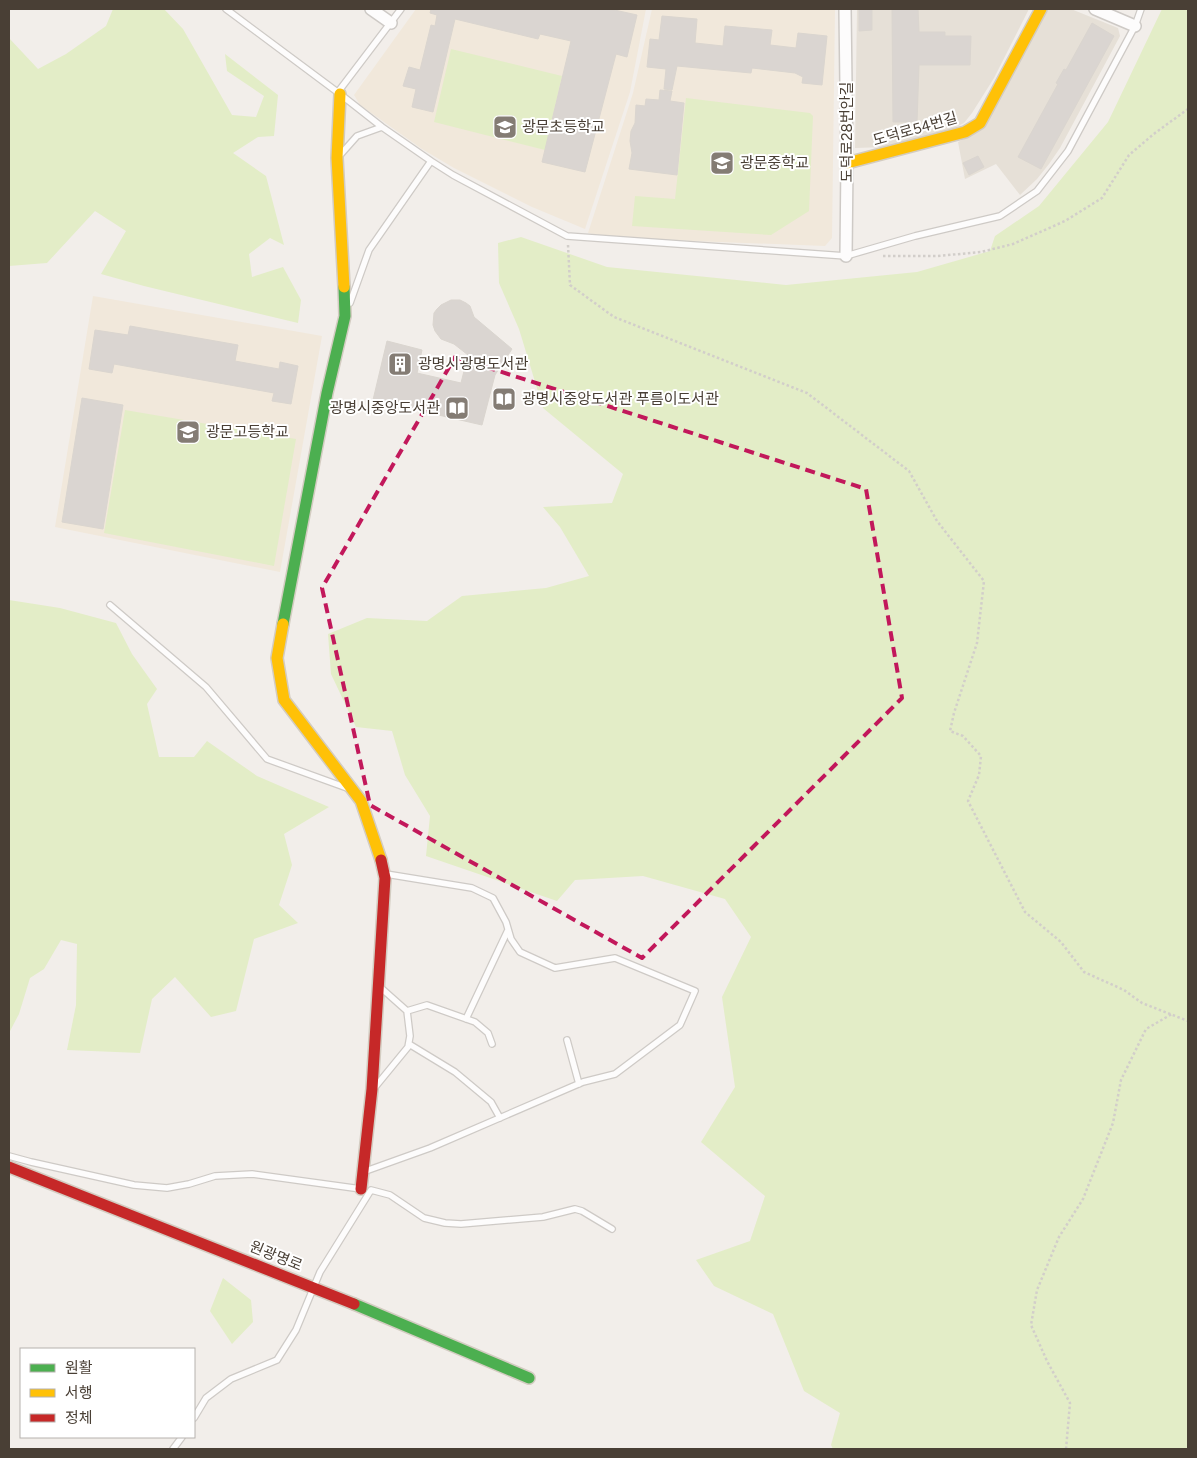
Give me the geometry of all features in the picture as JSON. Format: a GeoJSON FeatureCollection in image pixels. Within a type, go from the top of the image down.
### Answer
{"type":"FeatureCollection","features":[{"type":"Feature","properties":{"kind":"street"},"geometry":{"type":"LineString","coordinates":[[371,9],[391,23]]}},
{"type":"Feature","properties":{"kind":"street","name":"도덕로28번안길"},"geometry":{"type":"LineString","coordinates":[[845,9],[846,256]]}},
{"type":"Feature","properties":{"kind":"street","name":"도덕로54번길"},"geometry":{"type":"LineString","coordinates":[[847,163],[965,132],[980,123],[1041,9]]}},
{"type":"Feature","properties":{"kind":"street"},"geometry":{"type":"LineString","coordinates":[[1095,9],[1135,26]]}},
{"type":"Feature","properties":{"kind":"street"},"geometry":{"type":"LineString","coordinates":[[339,93],[337,158],[345,316],[327,392],[277,658],[284,700],[361,801],[380,853],[384,873],[372,1089],[363,1173],[366,1190]]}},
{"type":"Feature","properties":{"kind":"street","name":"원광명로"},"geometry":{"type":"LineString","coordinates":[[9,1167],[314,1287],[529,1378]]}},
{"type":"Feature","properties":{"kind":"lane"},"geometry":{"type":"LineString","coordinates":[[226,9],[382,127],[452,175],[568,236],[846,256],[915,236],[1000,216],[1037,191],[1068,151],[1135,26],[1142,9]]}},
{"type":"Feature","properties":{"kind":"lane"},"geometry":{"type":"LineString","coordinates":[[339,93],[401,9]]}},
{"type":"Feature","properties":{"kind":"lane"},"geometry":{"type":"LineString","coordinates":[[337,158],[357,136],[382,127]]}},
{"type":"Feature","properties":{"kind":"lane"},"geometry":{"type":"LineString","coordinates":[[345,316],[369,250],[431,161]]}},
{"type":"Feature","properties":{"kind":"lane"},"geometry":{"type":"LineString","coordinates":[[110,604],[206,687],[267,759],[353,791]]}},
{"type":"Feature","properties":{"kind":"lane"},"geometry":{"type":"LineString","coordinates":[[363,1173],[430,1148],[579,1084],[615,1074],[680,1024],[695,992],[615,958],[555,968],[520,952],[510,939],[506,922],[493,898],[472,888],[384,873]]}},
{"type":"Feature","properties":{"kind":"lane"},"geometry":{"type":"LineString","coordinates":[[466,1019],[508,930]]}},
{"type":"Feature","properties":{"kind":"lane"},"geometry":{"type":"LineString","coordinates":[[372,1089],[408,1047],[410,1036],[407,1010],[379,985]]}},
{"type":"Feature","properties":{"kind":"lane"},"geometry":{"type":"LineString","coordinates":[[407,1010],[427,1005],[475,1022],[488,1033],[492,1044]]}},
{"type":"Feature","properties":{"kind":"lane"},"geometry":{"type":"LineString","coordinates":[[567,1040],[579,1084]]}},
{"type":"Feature","properties":{"kind":"lane"},"geometry":{"type":"LineString","coordinates":[[409,1044],[455,1072],[491,1102],[500,1118]]}},
{"type":"Feature","properties":{"kind":"lane"},"geometry":{"type":"LineString","coordinates":[[9,1156],[134,1185],[167,1188],[215,1176],[252,1174],[366,1190],[390,1195],[424,1218],[445,1223],[461,1224],[543,1217],[575,1209],[582,1211],[612,1229]]}},
{"type":"Feature","properties":{"kind":"lane"},"geometry":{"type":"LineString","coordinates":[[195,1416],[206,1398],[232,1379],[277,1360],[296,1330],[320,1272],[366,1190]]}},
{"type":"Feature","properties":{"kind":"lane"},"geometry":{"type":"LineString","coordinates":[[173,1449],[181,1438]]}},
{"type":"Feature","properties":{"kind":"path"},"geometry":{"type":"LineString","coordinates":[[883,256],[938,256],[980,252],[1013,244],[1065,221],[1102,198],[1129,156],[1155,133],[1188,109]]}},
{"type":"Feature","properties":{"kind":"path"},"geometry":{"type":"LineString","coordinates":[[568,236],[570,286],[614,317],[807,393],[908,471],[937,521],[984,581],[977,643],[950,731],[963,736],[981,756],[980,775],[968,801],[1025,912],[1060,942],[1084,972],[1124,990],[1142,1003],[1188,1021]]}},
{"type":"Feature","properties":{"kind":"path"},"geometry":{"type":"LineString","coordinates":[[1066,1449],[1070,1403],[1046,1361],[1031,1325],[1037,1290],[1059,1237],[1083,1199],[1113,1123],[1122,1080],[1146,1029],[1172,1014]]}},
{"type":"Feature","properties":{"kind":"highlighted area"},"geometry":{"type":"Polygon","coordinates":[[[455,357],[866,489],[902,698],[642,958],[370,805],[322,588],[455,357]]]}},
{"type":"Feature","properties":{"kind":"shaded area","name":"광문초등학교"},"geometry":{"type":"Polygon","coordinates":[[[416,9],[646,9],[630,92],[585,229],[532,207],[454,168],[422,149],[360,105],[354,95],[416,9]]]}},
{"type":"Feature","properties":{"kind":"shaded area","name":"광문중학교"},"geometry":{"type":"Polygon","coordinates":[[[652,9],[835,9],[832,238],[825,246],[616,238],[588,233],[633,93],[652,9]]]}},
{"type":"Feature","properties":{"kind":"shaded area"},"geometry":{"type":"Polygon","coordinates":[[[857,9],[1029,9],[994,78],[964,123],[954,128],[885,147],[855,148],[857,9]]]}},
{"type":"Feature","properties":{"kind":"shaded area"},"geometry":{"type":"Polygon","coordinates":[[[1045,9],[1071,9],[1118,28],[1120,36],[1060,148],[1037,179],[1020,195],[996,164],[965,179],[958,142],[964,139],[1045,9]]]}},
{"type":"Feature","properties":{"kind":"shaded area","name":"광문고등학교"},"geometry":{"type":"Polygon","coordinates":[[[93,296],[322,336],[280,572],[55,527],[93,296]]]}},
{"type":"Feature","properties":{"kind":"green space"},"geometry":{"type":"Polygon","coordinates":[[[113,9],[164,9],[183,29],[232,115],[256,117],[264,96],[227,71],[225,54],[278,95],[274,136],[258,137],[233,153],[266,176],[284,245],[270,238],[249,254],[252,277],[283,267],[301,300],[298,323],[101,274],[126,231],[95,211],[47,263],[9,266],[9,38],[38,69],[66,54],[106,26],[113,9]]]}},
{"type":"Feature","properties":{"kind":"green space"},"geometry":{"type":"Polygon","coordinates":[[[1162,9],[1188,9],[1188,1449],[833,1449],[831,1445],[840,1413],[804,1391],[773,1314],[714,1286],[696,1260],[750,1241],[765,1196],[701,1142],[735,1087],[722,997],[751,937],[725,899],[643,876],[575,880],[557,901],[426,856],[430,816],[405,775],[392,731],[356,727],[331,674],[328,634],[367,618],[427,621],[462,596],[546,588],[589,576],[560,527],[543,507],[612,503],[623,474],[543,408],[519,329],[499,283],[498,243],[521,237],[607,267],[786,285],[917,272],[990,251],[995,236],[1039,206],[1108,122],[1162,9]]]}},
{"type":"Feature","properties":{"kind":"green space"},"geometry":{"type":"Polygon","coordinates":[[[451,49],[562,76],[545,150],[434,122],[451,49]]]}},
{"type":"Feature","properties":{"kind":"green space"},"geometry":{"type":"Polygon","coordinates":[[[686,98],[810,113],[813,116],[809,211],[771,235],[632,226],[635,196],[675,199],[686,98]]]}},
{"type":"Feature","properties":{"kind":"green space"},"geometry":{"type":"Polygon","coordinates":[[[125,410],[296,439],[274,566],[104,533],[125,410]]]}},
{"type":"Feature","properties":{"kind":"green space"},"geometry":{"type":"Polygon","coordinates":[[[9,600],[60,608],[116,623],[132,654],[157,689],[147,704],[159,757],[194,757],[207,741],[257,776],[329,807],[284,834],[292,865],[279,905],[298,923],[254,939],[236,1011],[211,1017],[175,977],[152,999],[140,1053],[67,1050],[76,1005],[77,944],[61,940],[44,969],[30,978],[19,1014],[9,1033],[9,600]]]}},
{"type":"Feature","properties":{"kind":"green space"},"geometry":{"type":"Polygon","coordinates":[[[223,1278],[251,1300],[253,1322],[232,1344],[210,1311],[223,1278]]]}},
{"type":"Feature","properties":{"kind":"building"},"geometry":{"type":"Polygon","coordinates":[[[431,9],[610,9],[637,15],[627,57],[616,54],[585,172],[542,162],[571,41],[540,34],[538,39],[455,19],[433,112],[412,107],[416,89],[403,86],[409,67],[420,70],[431,25],[435,26],[437,15],[430,13],[431,9]]]}},
{"type":"Feature","properties":{"kind":"building"},"geometry":{"type":"Polygon","coordinates":[[[859,9],[872,9],[872,30],[859,31],[859,9]]]}},
{"type":"Feature","properties":{"kind":"building"},"geometry":{"type":"Polygon","coordinates":[[[892,9],[918,9],[919,32],[945,32],[945,36],[971,36],[970,65],[919,65],[917,122],[893,122],[892,9]]]}},
{"type":"Feature","properties":{"kind":"building"},"geometry":{"type":"Polygon","coordinates":[[[662,16],[697,19],[695,43],[723,46],[725,26],[772,30],[770,45],[796,48],[798,33],[827,36],[822,85],[802,83],[803,77],[795,73],[752,68],[751,73],[677,66],[672,90],[664,89],[666,69],[647,67],[650,39],[659,40],[662,16]]]}},
{"type":"Feature","properties":{"kind":"building"},"geometry":{"type":"Polygon","coordinates":[[[1092,23],[1114,36],[1041,169],[1018,157],[1058,84],[1056,83],[1064,69],[1066,70],[1092,23]]]}},
{"type":"Feature","properties":{"kind":"building"},"geometry":{"type":"Polygon","coordinates":[[[660,90],[672,91],[670,101],[684,103],[677,175],[629,169],[632,153],[631,131],[635,123],[636,105],[645,106],[646,99],[659,100],[660,90]]]}},
{"type":"Feature","properties":{"kind":"building"},"geometry":{"type":"Polygon","coordinates":[[[978,156],[984,167],[969,175],[963,163],[978,156]]]}},
{"type":"Feature","properties":{"kind":"building","name":"광명시광명도서관"},"geometry":{"type":"Polygon","coordinates":[[[451,300],[460,300],[470,306],[474,317],[512,349],[495,375],[482,425],[373,400],[387,341],[422,350],[417,373],[461,383],[468,355],[454,344],[441,339],[433,325],[434,313],[441,305],[451,300]]]}},
{"type":"Feature","properties":{"kind":"building"},"geometry":{"type":"Polygon","coordinates":[[[130,326],[238,345],[235,361],[279,369],[280,362],[298,366],[291,404],[272,401],[274,393],[114,364],[112,373],[89,369],[95,330],[128,335],[130,326]]]}},
{"type":"Feature","properties":{"kind":"building"},"geometry":{"type":"Polygon","coordinates":[[[82,398],[123,405],[103,529],[62,522],[82,398]]]}},
{"type":"Feature","properties":{"kind":"traffic: fast"},"geometry":{"type":"LineString","coordinates":[[283,624],[327,393],[345,316],[344,287]]}},
{"type":"Feature","properties":{"kind":"traffic: fast"},"geometry":{"type":"LineString","coordinates":[[354,1304],[529,1378]]}},
{"type":"Feature","properties":{"kind":"traffic: slow"},"geometry":{"type":"LineString","coordinates":[[847,163],[965,132],[980,123],[1041,9]]}},
{"type":"Feature","properties":{"kind":"traffic: slow"},"geometry":{"type":"LineString","coordinates":[[340,94],[337,158],[344,287]]}},
{"type":"Feature","properties":{"kind":"traffic: slow"},"geometry":{"type":"LineString","coordinates":[[283,624],[277,658],[284,700],[361,801],[381,860]]}},
{"type":"Feature","properties":{"kind":"traffic: jam"},"geometry":{"type":"LineString","coordinates":[[361,1189],[372,1089],[385,878],[381,860]]}},
{"type":"Feature","properties":{"kind":"traffic: jam"},"geometry":{"type":"LineString","coordinates":[[9,1167],[354,1304]]}},
{"type":"Feature","properties":{"kind":"place","name":"광문초등학교"},"geometry":{"type":"Point","coordinates":[505,127]}},
{"type":"Feature","properties":{"kind":"place","name":"광문중학교"},"geometry":{"type":"Point","coordinates":[722,163]}},
{"type":"Feature","properties":{"kind":"place","name":"광명시광명도서관"},"geometry":{"type":"Point","coordinates":[400,364]}},
{"type":"Feature","properties":{"kind":"place","name":"광명시중앙도서관 푸름이도서관"},"geometry":{"type":"Point","coordinates":[504,399]}},
{"type":"Feature","properties":{"kind":"place","name":"광명시중앙도서관"},"geometry":{"type":"Point","coordinates":[457,408]}},
{"type":"Feature","properties":{"kind":"place","name":"광문고등학교"},"geometry":{"type":"Point","coordinates":[188,432]}}]}
